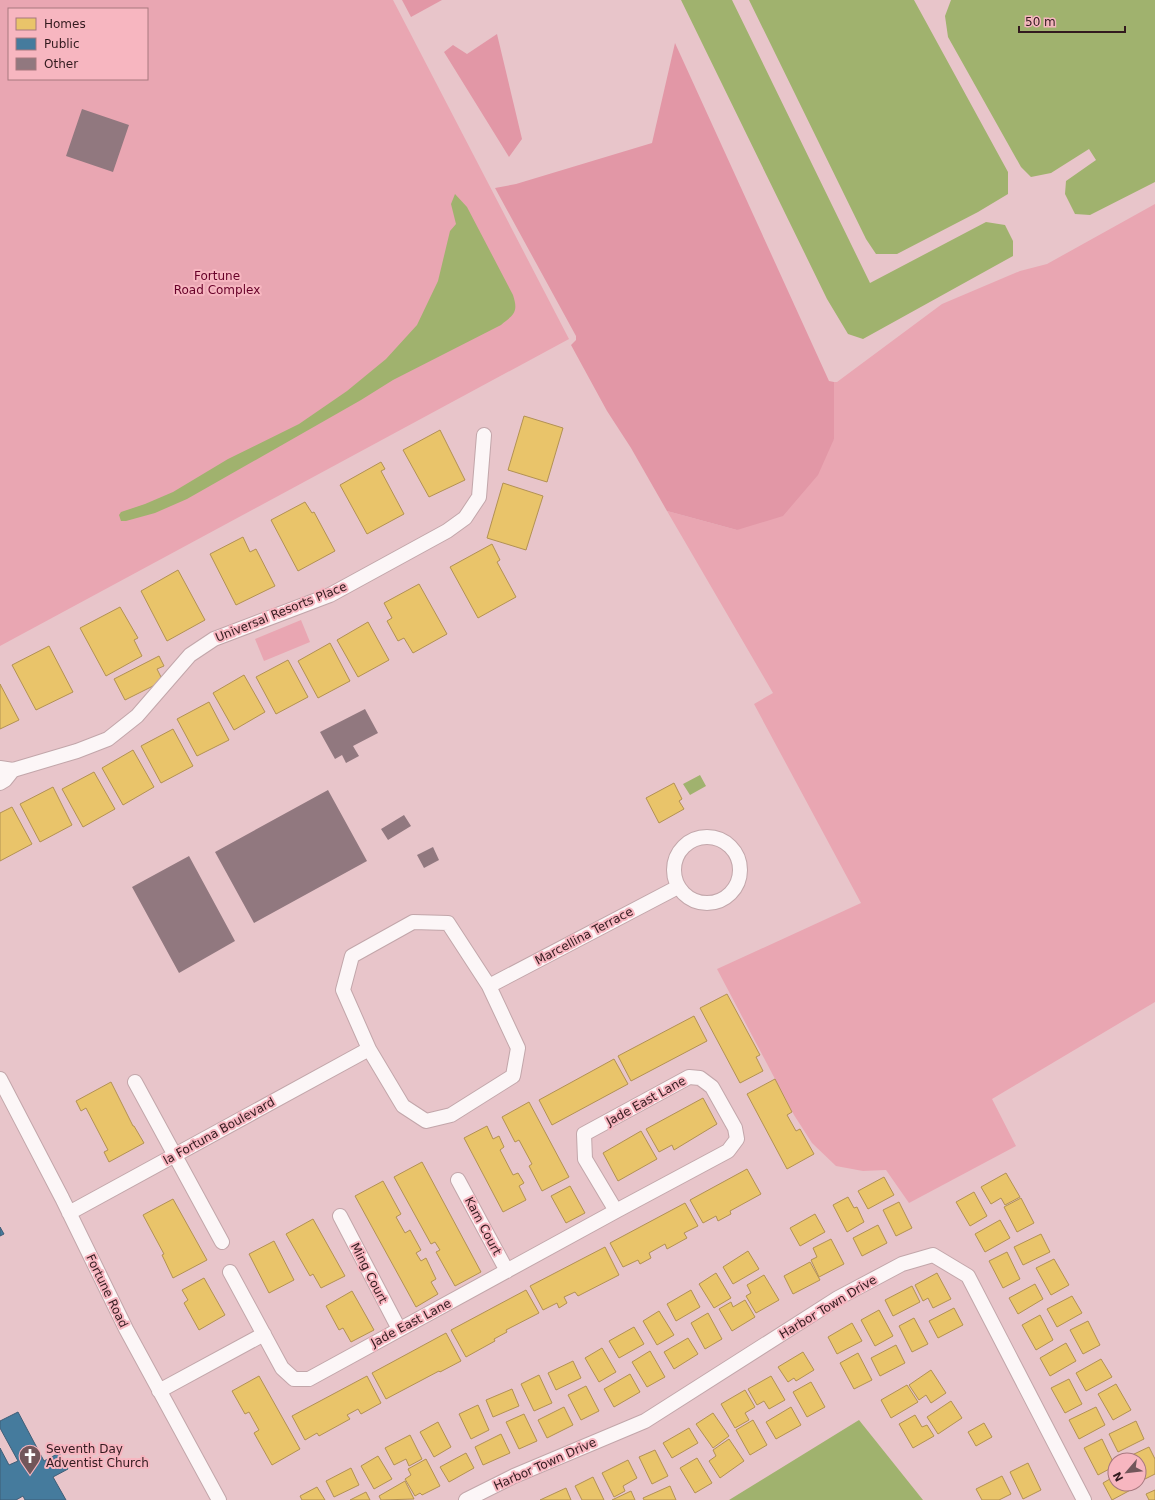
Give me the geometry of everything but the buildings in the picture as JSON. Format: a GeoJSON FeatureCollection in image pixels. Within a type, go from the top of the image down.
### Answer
{"type":"FeatureCollection","features":[{"type":"Feature","properties":{"kind":"street","name":"Universal Resorts Place"},"geometry":{"type":"LineString","coordinates":[[0,783],[5,780],[7,769],[77,752],[108,739],[137,716],[190,655],[214,639],[330,595],[447,531],[465,518],[479,497],[484,435]]}},
{"type":"Feature","properties":{"kind":"street"},"geometry":{"type":"LineString","coordinates":[[706,837],[718,839],[728,845],[735,853],[739,863],[740,873],[737,884],[732,892],[724,899],[714,903],[703,903],[684,895],[678,886],[674,876],[674,864],[678,853],[695,839],[706,837]]}},
{"type":"Feature","properties":{"kind":"street","name":"Marcellina Terrace"},"geometry":{"type":"LineString","coordinates":[[490,986],[678,886]]}},
{"type":"Feature","properties":{"kind":"street"},"geometry":{"type":"LineString","coordinates":[[413,922],[448,923],[490,986],[518,1048],[513,1076],[451,1115],[426,1121],[403,1106],[369,1049],[343,990],[352,956],[413,922]]}},
{"type":"Feature","properties":{"kind":"street","name":"la Fortuna Boulevard"},"geometry":{"type":"LineString","coordinates":[[69,1213],[369,1049]]}},
{"type":"Feature","properties":{"kind":"street","name":"Jade East Lane"},"geometry":{"type":"LineString","coordinates":[[230,1272],[282,1368],[294,1379],[309,1379],[728,1151],[736,1139],[735,1128],[712,1087],[700,1078],[689,1076],[584,1134],[585,1159],[616,1211]]}},
{"type":"Feature","properties":{"kind":"street","name":"Fortune Road"},"geometry":{"type":"LineString","coordinates":[[0,1079],[69,1213],[107,1293],[219,1500]]}},
{"type":"Feature","properties":{"kind":"street"},"geometry":{"type":"LineString","coordinates":[[135,1082],[222,1242]]}},
{"type":"Feature","properties":{"kind":"street","name":"Kam Court"},"geometry":{"type":"LineString","coordinates":[[458,1180],[507,1271]]}},
{"type":"Feature","properties":{"kind":"street","name":"Ming Court"},"geometry":{"type":"LineString","coordinates":[[340,1216],[398,1330]]}},
{"type":"Feature","properties":{"kind":"street","name":"Harbor Town Drive"},"geometry":{"type":"LineString","coordinates":[[466,1500],[514,1476],[645,1421],[838,1298],[902,1264],[933,1255],[968,1276],[1084,1500]]}},
{"type":"Feature","properties":{"kind":"street"},"geometry":{"type":"LineString","coordinates":[[160,1391],[264,1334]]}},
{"type":"Feature","properties":{"kind":"green space","name":"Fortune Road Complex"},"geometry":{"type":"Polygon","coordinates":[[[0,0],[393,0],[569,339],[0,646],[0,0]]]}},
{"type":"Feature","properties":{"kind":"green space"},"geometry":{"type":"Polygon","coordinates":[[[1155,204],[1155,1002],[992,1099],[1016,1146],[909,1203],[886,1170],[863,1171],[836,1166],[812,1143],[794,1115],[717,969],[861,903],[754,704],[773,693],[667,511],[737,530],[834,439],[834,382],[837,382],[942,304],[1020,271],[1047,264],[1155,204]]]}},
{"type":"Feature","properties":{"kind":"green space"},"geometry":{"type":"Polygon","coordinates":[[[301,620],[310,642],[264,661],[255,639],[301,620]]]}},
{"type":"Feature","properties":{"kind":"shaded area"},"geometry":{"type":"Polygon","coordinates":[[[402,0],[442,0],[411,17],[402,0]]]}},
{"type":"Feature","properties":{"kind":"shaded area"},"geometry":{"type":"Polygon","coordinates":[[[681,0],[732,0],[870,283],[986,222],[1005,225],[1013,241],[1013,256],[863,339],[848,334],[827,299],[681,0]]]}},
{"type":"Feature","properties":{"kind":"shaded area"},"geometry":{"type":"Polygon","coordinates":[[[749,0],[914,0],[1008,172],[1008,194],[978,212],[897,254],[876,254],[866,239],[749,0]]]}},
{"type":"Feature","properties":{"kind":"shaded area"},"geometry":{"type":"Polygon","coordinates":[[[951,0],[1155,0],[1155,182],[1090,215],[1075,214],[1065,194],[1066,181],[1096,160],[1089,149],[1051,173],[1031,177],[1021,167],[948,37],[945,16],[951,0]]]}},
{"type":"Feature","properties":{"kind":"shaded area"},"geometry":{"type":"Polygon","coordinates":[[[497,34],[522,139],[509,157],[444,52],[453,45],[467,54],[497,34]]]}},
{"type":"Feature","properties":{"kind":"shaded area"},"geometry":{"type":"Polygon","coordinates":[[[675,43],[829,381],[834,382],[834,439],[818,475],[783,516],[737,530],[667,511],[631,448],[607,411],[571,345],[576,340],[576,336],[495,188],[516,184],[652,143],[675,43]]]}},
{"type":"Feature","properties":{"kind":"shaded area"},"geometry":{"type":"Polygon","coordinates":[[[455,194],[467,207],[513,295],[515,310],[512,316],[501,325],[393,380],[361,400],[187,499],[155,513],[121,521],[119,515],[121,512],[173,492],[228,459],[299,424],[347,391],[386,359],[417,325],[438,281],[450,231],[456,224],[451,204],[455,194]]]}},
{"type":"Feature","properties":{"kind":"shaded area"},"geometry":{"type":"Polygon","coordinates":[[[700,775],[706,786],[690,795],[683,784],[700,775]]]}},
{"type":"Feature","properties":{"kind":"shaded area"},"geometry":{"type":"Polygon","coordinates":[[[859,1420],[923,1500],[729,1500],[859,1420]]]}},
{"type":"Feature","properties":{"kind":"place","name":"Seventh Day Adventist Church"},"geometry":{"type":"Point","coordinates":[30,1476]}}]}
